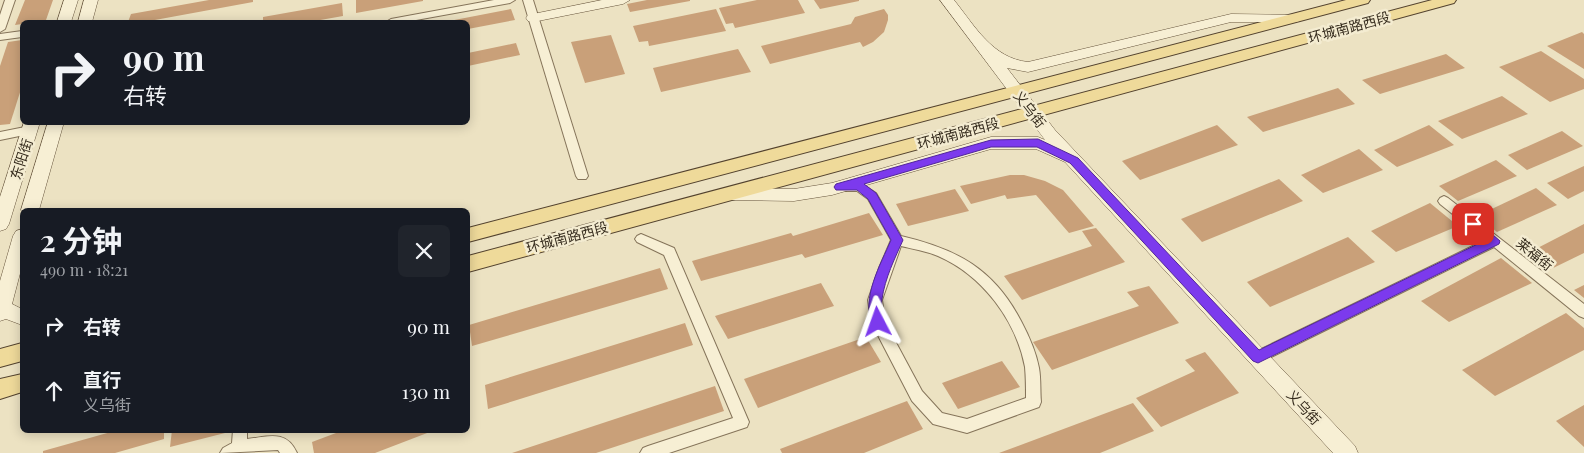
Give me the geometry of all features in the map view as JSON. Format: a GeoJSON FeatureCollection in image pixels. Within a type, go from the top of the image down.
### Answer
{"type":"FeatureCollection","features":[{"type":"Feature","properties":{"kind":"main road"},"geometry":{"type":"LineString","coordinates":[[65,20],[71,0]]}},
{"type":"Feature","properties":{"kind":"main road"},"geometry":{"type":"LineString","coordinates":[[86,20],[91,0]]}},
{"type":"Feature","properties":{"kind":"main road"},"geometry":{"type":"LineString","coordinates":[[533,18],[623,0]]}},
{"type":"Feature","properties":{"kind":"main road","name":"义乌街"},"geometry":{"type":"LineString","coordinates":[[946,0],[1049,134],[1347,453]]}},
{"type":"Feature","properties":{"kind":"main road","name":"环城南路西段"},"geometry":{"type":"LineString","coordinates":[[470,234],[1363,0]]}},
{"type":"Feature","properties":{"kind":"main road","name":"环城南路西段"},"geometry":{"type":"LineString","coordinates":[[470,263],[1449,0]]}},
{"type":"Feature","properties":{"kind":"main road"},"geometry":{"type":"LineString","coordinates":[[982,48],[996,54],[1012,65],[1028,67],[1231,18],[1294,18]]}},
{"type":"Feature","properties":{"kind":"main road","name":"东阳街"},"geometry":{"type":"LineString","coordinates":[[31,208],[55,125]]}},
{"type":"Feature","properties":{"kind":"main road","name":"东阳街"},"geometry":{"type":"LineString","coordinates":[[0,224],[31,126]]}},
{"type":"Feature","properties":{"kind":"main road"},"geometry":{"type":"LineString","coordinates":[[728,194],[794,195],[840,187],[991,143],[1038,143],[1074,160]]}},
{"type":"Feature","properties":{"kind":"main road"},"geometry":{"type":"LineString","coordinates":[[20,243],[1,310],[20,317]]}},
{"type":"Feature","properties":{"kind":"main road"},"geometry":{"type":"LineString","coordinates":[[0,358],[20,353]]}},
{"type":"Feature","properties":{"kind":"main road"},"geometry":{"type":"LineString","coordinates":[[0,389],[20,384]]}},
{"type":"Feature","properties":{"kind":"street"},"geometry":{"type":"LineString","coordinates":[[0,29],[10,0]]}},
{"type":"Feature","properties":{"kind":"street"},"geometry":{"type":"LineString","coordinates":[[402,20],[510,0]]}},
{"type":"Feature","properties":{"kind":"street"},"geometry":{"type":"LineString","coordinates":[[528,0],[582,176]]}},
{"type":"Feature","properties":{"kind":"street"},"geometry":{"type":"LineString","coordinates":[[0,37],[20,34]]}},
{"type":"Feature","properties":{"kind":"street"},"geometry":{"type":"LineString","coordinates":[[0,136],[31,126]]}},
{"type":"Feature","properties":{"kind":"street"},"geometry":{"type":"LineString","coordinates":[[840,187],[859,186],[872,196],[897,240],[948,254],[973,269],[992,287],[1019,332],[1031,366],[1034,402],[967,426],[938,419],[917,396],[878,322],[875,300],[885,268],[897,240]]}},
{"type":"Feature","properties":{"kind":"street","name":"莱福街"},"geometry":{"type":"LineString","coordinates":[[1444,201],[1584,312]]}},
{"type":"Feature","properties":{"kind":"street"},"geometry":{"type":"LineString","coordinates":[[641,239],[669,252],[742,422],[648,453]]}},
{"type":"Feature","properties":{"kind":"street"},"geometry":{"type":"LineString","coordinates":[[1258,357],[1494,241]]}},
{"type":"Feature","properties":{"kind":"street"},"geometry":{"type":"LineString","coordinates":[[239,433],[233,450],[281,443],[289,453]]}},
{"type":"Feature","properties":{"kind":"building"},"geometry":{"type":"Polygon","coordinates":[[[25,0],[53,0],[46,20],[20,20],[20,24],[15,25],[25,0]]]}},
{"type":"Feature","properties":{"kind":"building"},"geometry":{"type":"Polygon","coordinates":[[[209,0],[253,0],[253,2],[155,20],[129,20],[131,14],[209,0]]]}},
{"type":"Feature","properties":{"kind":"building"},"geometry":{"type":"Polygon","coordinates":[[[356,0],[423,0],[423,1],[356,13],[356,0]]]}},
{"type":"Feature","properties":{"kind":"building"},"geometry":{"type":"Polygon","coordinates":[[[647,0],[690,1],[630,12],[627,4],[647,0]]]}},
{"type":"Feature","properties":{"kind":"building"},"geometry":{"type":"Polygon","coordinates":[[[757,0],[798,0],[805,13],[735,28],[733,23],[726,24],[719,8],[757,0]]]}},
{"type":"Feature","properties":{"kind":"building"},"geometry":{"type":"Polygon","coordinates":[[[814,0],[859,0],[859,1],[820,9],[814,0]]]}},
{"type":"Feature","properties":{"kind":"building"},"geometry":{"type":"Polygon","coordinates":[[[342,3],[343,16],[320,20],[263,20],[263,17],[342,3]]]}},
{"type":"Feature","properties":{"kind":"building"},"geometry":{"type":"Polygon","coordinates":[[[511,9],[515,20],[470,29],[470,20],[454,20],[511,9]]]}},
{"type":"Feature","properties":{"kind":"building"},"geometry":{"type":"Polygon","coordinates":[[[716,9],[726,31],[649,46],[648,41],[639,42],[633,26],[716,9]]]}},
{"type":"Feature","properties":{"kind":"building"},"geometry":{"type":"Polygon","coordinates":[[[884,9],[888,15],[888,20],[884,32],[873,42],[863,47],[860,42],[770,64],[761,46],[851,24],[855,17],[884,9]]]}},
{"type":"Feature","properties":{"kind":"building"},"geometry":{"type":"Polygon","coordinates":[[[1582,32],[1584,34],[1584,69],[1547,46],[1582,32]]]}},
{"type":"Feature","properties":{"kind":"building"},"geometry":{"type":"Polygon","coordinates":[[[611,35],[625,74],[585,83],[571,42],[611,35]]]}},
{"type":"Feature","properties":{"kind":"building"},"geometry":{"type":"Polygon","coordinates":[[[20,40],[20,92],[10,124],[0,125],[0,66],[8,42],[20,40]]]}},
{"type":"Feature","properties":{"kind":"building"},"geometry":{"type":"Polygon","coordinates":[[[516,43],[520,55],[470,66],[470,53],[516,43]]]}},
{"type":"Feature","properties":{"kind":"building"},"geometry":{"type":"Polygon","coordinates":[[[738,49],[751,72],[661,92],[653,68],[738,49]]]}},
{"type":"Feature","properties":{"kind":"building"},"geometry":{"type":"Polygon","coordinates":[[[1541,51],[1584,79],[1584,89],[1550,102],[1499,67],[1541,51]]]}},
{"type":"Feature","properties":{"kind":"building"},"geometry":{"type":"Polygon","coordinates":[[[1446,54],[1465,68],[1380,94],[1362,80],[1446,54]]]}},
{"type":"Feature","properties":{"kind":"building"},"geometry":{"type":"Polygon","coordinates":[[[1338,88],[1355,104],[1263,132],[1247,117],[1338,88]]]}},
{"type":"Feature","properties":{"kind":"building"},"geometry":{"type":"Polygon","coordinates":[[[1502,96],[1528,114],[1462,139],[1438,121],[1502,96]]]}},
{"type":"Feature","properties":{"kind":"building"},"geometry":{"type":"Polygon","coordinates":[[[1217,125],[1238,145],[1140,180],[1122,161],[1217,125]]]}},
{"type":"Feature","properties":{"kind":"building"},"geometry":{"type":"Polygon","coordinates":[[[1429,125],[1454,145],[1397,167],[1374,150],[1429,125]]]}},
{"type":"Feature","properties":{"kind":"building"},"geometry":{"type":"Polygon","coordinates":[[[1562,131],[1583,146],[1527,170],[1508,155],[1562,131]]]}},
{"type":"Feature","properties":{"kind":"building"},"geometry":{"type":"Polygon","coordinates":[[[1359,149],[1383,170],[1323,193],[1301,175],[1359,149]]]}},
{"type":"Feature","properties":{"kind":"building"},"geometry":{"type":"Polygon","coordinates":[[[1496,160],[1517,176],[1458,201],[1439,186],[1496,160]]]}},
{"type":"Feature","properties":{"kind":"building"},"geometry":{"type":"Polygon","coordinates":[[[1584,166],[1584,191],[1568,199],[1547,183],[1584,166]]]}},
{"type":"Feature","properties":{"kind":"building"},"geometry":{"type":"Polygon","coordinates":[[[1010,175],[1024,175],[1045,181],[1063,190],[1094,226],[1069,233],[1036,195],[1007,199],[1005,195],[971,204],[960,186],[1010,175]]]}},
{"type":"Feature","properties":{"kind":"building"},"geometry":{"type":"Polygon","coordinates":[[[1279,179],[1303,201],[1202,242],[1181,219],[1279,179]]]}},
{"type":"Feature","properties":{"kind":"building"},"geometry":{"type":"Polygon","coordinates":[[[1536,188],[1557,205],[1497,232],[1477,216],[1536,188]]]}},
{"type":"Feature","properties":{"kind":"building"},"geometry":{"type":"Polygon","coordinates":[[[955,189],[969,211],[908,226],[896,204],[955,189]]]}},
{"type":"Feature","properties":{"kind":"building"},"geometry":{"type":"Polygon","coordinates":[[[1430,203],[1458,226],[1396,252],[1371,231],[1430,203]]]}},
{"type":"Feature","properties":{"kind":"building"},"geometry":{"type":"Polygon","coordinates":[[[869,213],[883,235],[805,258],[802,254],[701,281],[692,261],[791,233],[793,236],[869,213]]]}},
{"type":"Feature","properties":{"kind":"building"},"geometry":{"type":"Polygon","coordinates":[[[1584,224],[1584,253],[1547,271],[1526,254],[1584,224]]]}},
{"type":"Feature","properties":{"kind":"building"},"geometry":{"type":"Polygon","coordinates":[[[1096,228],[1125,262],[1022,300],[1004,276],[1092,246],[1082,231],[1096,228]]]}},
{"type":"Feature","properties":{"kind":"building"},"geometry":{"type":"Polygon","coordinates":[[[1348,237],[1375,262],[1270,307],[1247,282],[1348,237]]]}},
{"type":"Feature","properties":{"kind":"building"},"geometry":{"type":"Polygon","coordinates":[[[1501,258],[1532,283],[1449,322],[1421,301],[1501,258]]]}},
{"type":"Feature","properties":{"kind":"building"},"geometry":{"type":"Polygon","coordinates":[[[660,268],[668,289],[472,346],[470,325],[660,268]]]}},
{"type":"Feature","properties":{"kind":"building"},"geometry":{"type":"Polygon","coordinates":[[[821,283],[834,306],[728,339],[715,316],[821,283]]]}},
{"type":"Feature","properties":{"kind":"building"},"geometry":{"type":"Polygon","coordinates":[[[1584,285],[1584,298],[1574,290],[1584,285]]]}},
{"type":"Feature","properties":{"kind":"building"},"geometry":{"type":"Polygon","coordinates":[[[1149,286],[1179,323],[1052,370],[1033,342],[1139,306],[1127,292],[1149,286]]]}},
{"type":"Feature","properties":{"kind":"building"},"geometry":{"type":"Polygon","coordinates":[[[1566,313],[1584,328],[1584,350],[1495,396],[1462,370],[1566,313]]]}},
{"type":"Feature","properties":{"kind":"building"},"geometry":{"type":"Polygon","coordinates":[[[685,323],[693,345],[488,409],[485,385],[685,323]]]}},
{"type":"Feature","properties":{"kind":"building"},"geometry":{"type":"Polygon","coordinates":[[[866,337],[881,362],[758,408],[744,379],[866,337]]]}},
{"type":"Feature","properties":{"kind":"building"},"geometry":{"type":"Polygon","coordinates":[[[1205,352],[1239,393],[1161,427],[1136,398],[1195,371],[1185,360],[1205,352]]]}},
{"type":"Feature","properties":{"kind":"building"},"geometry":{"type":"Polygon","coordinates":[[[1002,361],[1020,387],[958,409],[942,383],[1002,361]]]}},
{"type":"Feature","properties":{"kind":"building"},"geometry":{"type":"Polygon","coordinates":[[[715,386],[724,411],[596,453],[512,453],[715,386]]]}},
{"type":"Feature","properties":{"kind":"building"},"geometry":{"type":"Polygon","coordinates":[[[907,401],[923,429],[864,453],[782,453],[780,449],[907,401]]]}},
{"type":"Feature","properties":{"kind":"building"},"geometry":{"type":"Polygon","coordinates":[[[1133,403],[1154,431],[1100,453],[999,453],[1133,403]]]}},
{"type":"Feature","properties":{"kind":"building"},"geometry":{"type":"Polygon","coordinates":[[[1584,405],[1584,447],[1556,421],[1584,405]]]}},
{"type":"Feature","properties":{"kind":"building"},"geometry":{"type":"Polygon","coordinates":[[[107,433],[164,433],[164,439],[115,453],[43,453],[43,451],[107,433]]]}},
{"type":"Feature","properties":{"kind":"building"},"geometry":{"type":"Polygon","coordinates":[[[172,433],[225,433],[170,447],[172,433]]]}},
{"type":"Feature","properties":{"kind":"building"},"geometry":{"type":"Polygon","coordinates":[[[336,433],[427,433],[375,453],[314,453],[312,442],[336,433]]]}},
{"type":"Feature","properties":{"kind":"route"},"geometry":{"type":"LineString","coordinates":[[878,322],[875,300],[885,268],[897,240],[872,196],[859,186],[840,187],[991,143],[1038,143],[1074,160],[1258,357],[1494,241],[1473,224]]}}]}
